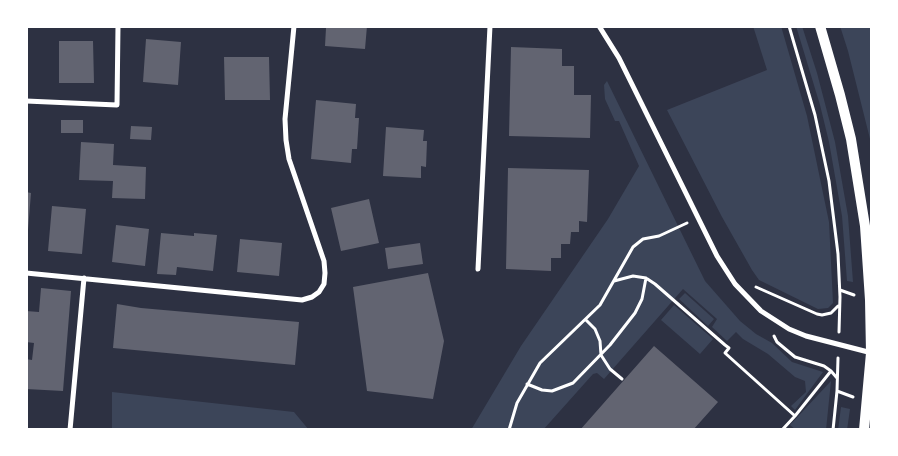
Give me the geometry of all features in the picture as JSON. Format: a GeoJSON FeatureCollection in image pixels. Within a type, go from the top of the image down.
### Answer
{"type":"FeatureCollection","features":[{"type":"Feature","properties":{"kind":"main road"},"geometry":{"type":"LineString","coordinates":[[820,26],[842,104],[860,185],[865,226],[870,282],[871,353],[864,430]]}},
{"type":"Feature","properties":{"kind":"street"},"geometry":{"type":"LineString","coordinates":[[26,101],[118,106],[118,26]]}},
{"type":"Feature","properties":{"kind":"street"},"geometry":{"type":"LineString","coordinates":[[26,273],[302,300],[312,297],[319,292],[324,284],[324,261],[289,159],[286,140],[285,119],[294,26]]}},
{"type":"Feature","properties":{"kind":"street"},"geometry":{"type":"LineString","coordinates":[[478,269],[490,26]]}},
{"type":"Feature","properties":{"kind":"street"},"geometry":{"type":"LineString","coordinates":[[599,26],[620,58],[723,267],[735,284],[761,311],[779,324],[799,334],[871,353]]}},
{"type":"Feature","properties":{"kind":"street"},"geometry":{"type":"LineString","coordinates":[[70,430],[84,278]]}},
{"type":"Feature","properties":{"kind":"path"},"geometry":{"type":"LineString","coordinates":[[789,26],[815,115],[829,180],[836,228],[840,290],[839,318]]}},
{"type":"Feature","properties":{"kind":"path"},"geometry":{"type":"LineString","coordinates":[[509,430],[517,403],[544,358],[600,305],[633,247],[639,241],[664,234],[698,217]]}},
{"type":"Feature","properties":{"kind":"path"},"geometry":{"type":"LineString","coordinates":[[614,281],[633,276],[646,278],[725,344],[729,348],[725,353],[795,416]]}},
{"type":"Feature","properties":{"kind":"path"},"geometry":{"type":"LineString","coordinates":[[527,384],[542,390],[552,391],[573,383],[601,355],[635,313],[642,299],[646,278]]}},
{"type":"Feature","properties":{"kind":"path"},"geometry":{"type":"LineString","coordinates":[[735,284],[760,288],[806,310],[822,315],[831,313],[838,305]]}},
{"type":"Feature","properties":{"kind":"path"},"geometry":{"type":"LineString","coordinates":[[840,290],[852,294]]}},
{"type":"Feature","properties":{"kind":"path"},"geometry":{"type":"LineString","coordinates":[[761,311],[777,342],[795,358],[824,366],[831,371],[838,384]]}},
{"type":"Feature","properties":{"kind":"path"},"geometry":{"type":"LineString","coordinates":[[586,320],[594,329],[600,341],[601,355],[610,369],[622,379]]}},
{"type":"Feature","properties":{"kind":"path"},"geometry":{"type":"LineString","coordinates":[[833,430],[838,384],[838,364]]}},
{"type":"Feature","properties":{"kind":"path"},"geometry":{"type":"LineString","coordinates":[[782,430],[831,371]]}},
{"type":"Feature","properties":{"kind":"path"},"geometry":{"type":"LineString","coordinates":[[837,391],[851,396]]}},
{"type":"Feature","properties":{"kind":"shaded area"},"geometry":{"type":"Polygon","coordinates":[[[753,26],[781,26],[807,116],[829,222],[833,303],[828,308],[818,309],[759,280],[722,217],[667,110],[767,70],[753,26]]]}},
{"type":"Feature","properties":{"kind":"shaded area"},"geometry":{"type":"Polygon","coordinates":[[[796,26],[802,26],[817,73],[835,142],[848,216],[853,282],[847,281],[842,216],[829,142],[796,26]]]}},
{"type":"Feature","properties":{"kind":"shaded area"},"geometry":{"type":"Polygon","coordinates":[[[840,26],[872,26],[872,147],[848,51],[840,26]]]}},
{"type":"Feature","properties":{"kind":"shaded area"},"geometry":{"type":"Polygon","coordinates":[[[607,81],[705,281],[740,321],[756,334],[772,343],[792,362],[823,372],[795,410],[791,406],[806,392],[805,381],[795,377],[768,354],[743,339],[736,332],[727,341],[712,327],[717,319],[683,289],[604,379],[597,373],[593,374],[543,430],[471,430],[521,346],[608,219],[639,166],[619,121],[615,121],[605,99],[604,85],[607,81]]]}},
{"type":"Feature","properties":{"kind":"shaded area"},"geometry":{"type":"Polygon","coordinates":[[[685,293],[714,319],[708,326],[679,299],[685,293]]]}},
{"type":"Feature","properties":{"kind":"shaded area"},"geometry":{"type":"Polygon","coordinates":[[[674,305],[713,339],[700,354],[661,320],[674,305]]]}},
{"type":"Feature","properties":{"kind":"shaded area"},"geometry":{"type":"Polygon","coordinates":[[[831,381],[826,430],[796,430],[790,425],[831,381]]]}},
{"type":"Feature","properties":{"kind":"shaded area"},"geometry":{"type":"Polygon","coordinates":[[[112,392],[294,412],[309,430],[112,430],[112,392]]]}},
{"type":"Feature","properties":{"kind":"shaded area"},"geometry":{"type":"Polygon","coordinates":[[[841,407],[850,409],[847,430],[838,430],[841,407]]]}},
{"type":"Feature","properties":{"kind":"building"},"geometry":{"type":"Polygon","coordinates":[[[322,26],[367,26],[365,49],[325,46],[326,28],[322,28],[322,26]]]}},
{"type":"Feature","properties":{"kind":"building"},"geometry":{"type":"Polygon","coordinates":[[[146,39],[181,42],[178,85],[143,82],[146,39]]]}},
{"type":"Feature","properties":{"kind":"building"},"geometry":{"type":"Polygon","coordinates":[[[59,41],[93,41],[94,83],[59,83],[59,41]]]}},
{"type":"Feature","properties":{"kind":"building"},"geometry":{"type":"Polygon","coordinates":[[[511,47],[562,49],[562,66],[574,66],[574,95],[591,95],[590,138],[509,136],[511,47]]]}},
{"type":"Feature","properties":{"kind":"building"},"geometry":{"type":"Polygon","coordinates":[[[224,57],[269,57],[270,100],[225,100],[224,57]]]}},
{"type":"Feature","properties":{"kind":"building"},"geometry":{"type":"Polygon","coordinates":[[[316,100],[356,104],[355,118],[359,118],[357,149],[352,149],[351,163],[311,159],[316,100]]]}},
{"type":"Feature","properties":{"kind":"building"},"geometry":{"type":"Polygon","coordinates":[[[61,120],[83,120],[83,133],[61,133],[61,120]]]}},
{"type":"Feature","properties":{"kind":"building"},"geometry":{"type":"Polygon","coordinates":[[[131,126],[152,127],[151,140],[130,139],[131,126]]]}},
{"type":"Feature","properties":{"kind":"building"},"geometry":{"type":"Polygon","coordinates":[[[386,127],[424,130],[423,141],[427,141],[426,167],[421,166],[421,178],[383,176],[386,127]]]}},
{"type":"Feature","properties":{"kind":"building"},"geometry":{"type":"Polygon","coordinates":[[[81,142],[114,144],[113,165],[146,167],[145,199],[112,198],[113,181],[79,180],[81,142]]]}},
{"type":"Feature","properties":{"kind":"building"},"geometry":{"type":"Polygon","coordinates":[[[508,168],[589,170],[587,222],[579,221],[579,232],[571,232],[570,244],[561,244],[561,258],[551,258],[551,271],[506,269],[508,168]]]}},
{"type":"Feature","properties":{"kind":"building"},"geometry":{"type":"Polygon","coordinates":[[[26,192],[31,193],[28,230],[26,230],[26,192]]]}},
{"type":"Feature","properties":{"kind":"building"},"geometry":{"type":"Polygon","coordinates":[[[369,199],[379,243],[341,251],[331,208],[369,199]]]}},
{"type":"Feature","properties":{"kind":"building"},"geometry":{"type":"Polygon","coordinates":[[[52,206],[86,209],[82,254],[48,251],[52,206]]]}},
{"type":"Feature","properties":{"kind":"building"},"geometry":{"type":"Polygon","coordinates":[[[116,225],[149,229],[145,266],[112,262],[116,225]]]}},
{"type":"Feature","properties":{"kind":"building"},"geometry":{"type":"Polygon","coordinates":[[[161,233],[194,236],[194,233],[217,235],[213,271],[177,267],[176,275],[157,274],[161,233]]]}},
{"type":"Feature","properties":{"kind":"building"},"geometry":{"type":"Polygon","coordinates":[[[240,239],[282,243],[279,276],[237,272],[240,239]]]}},
{"type":"Feature","properties":{"kind":"building"},"geometry":{"type":"Polygon","coordinates":[[[420,243],[423,264],[388,269],[385,248],[420,243]]]}},
{"type":"Feature","properties":{"kind":"building"},"geometry":{"type":"Polygon","coordinates":[[[428,273],[444,341],[433,399],[367,391],[353,287],[428,273]]]}},
{"type":"Feature","properties":{"kind":"building"},"geometry":{"type":"Polygon","coordinates":[[[41,288],[71,291],[63,391],[26,389],[26,359],[32,360],[34,343],[26,342],[26,311],[39,312],[41,288]]]}},
{"type":"Feature","properties":{"kind":"building"},"geometry":{"type":"Polygon","coordinates":[[[117,304],[141,308],[299,322],[295,365],[113,348],[117,304]]]}},
{"type":"Feature","properties":{"kind":"building"},"geometry":{"type":"Polygon","coordinates":[[[654,346],[718,402],[693,430],[580,430],[654,346]]]}}]}
